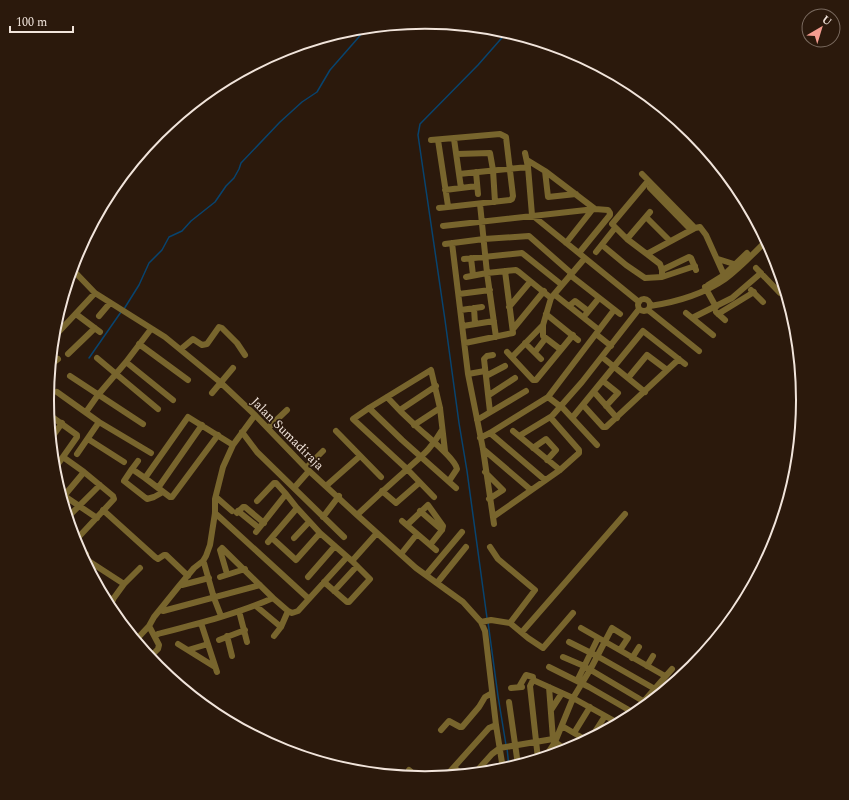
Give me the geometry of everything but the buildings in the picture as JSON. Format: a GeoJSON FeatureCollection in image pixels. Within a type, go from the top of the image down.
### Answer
{"type":"FeatureCollection","features":[{"type":"Feature","properties":{"kind":"street"},"geometry":{"type":"LineString","coordinates":[[431,140],[500,134],[506,137],[512,198],[510,200],[496,202],[439,208]]}},
{"type":"Feature","properties":{"kind":"street"},"geometry":{"type":"LineString","coordinates":[[454,139],[461,188]]}},
{"type":"Feature","properties":{"kind":"street"},"geometry":{"type":"LineString","coordinates":[[438,140],[448,206]]}},
{"type":"Feature","properties":{"kind":"street"},"geometry":{"type":"LineString","coordinates":[[457,154],[490,153],[496,202]]}},
{"type":"Feature","properties":{"kind":"street"},"geometry":{"type":"LineString","coordinates":[[525,153],[528,164],[532,215],[639,302]]}},
{"type":"Feature","properties":{"kind":"street"},"geometry":{"type":"LineString","coordinates":[[459,174],[509,168],[528,164],[545,171],[576,194],[593,209]]}},
{"type":"Feature","properties":{"kind":"street"},"geometry":{"type":"LineString","coordinates":[[545,171],[548,197],[576,194]]}},
{"type":"Feature","properties":{"kind":"street"},"geometry":{"type":"LineString","coordinates":[[476,172],[478,194]]}},
{"type":"Feature","properties":{"kind":"street"},"geometry":{"type":"LineString","coordinates":[[642,174],[647,182],[693,229]]}},
{"type":"Feature","properties":{"kind":"street"},"geometry":{"type":"LineString","coordinates":[[647,182],[612,224],[627,239],[660,264],[662,277]]}},
{"type":"Feature","properties":{"kind":"street"},"geometry":{"type":"LineString","coordinates":[[445,190],[477,186]]}},
{"type":"Feature","properties":{"kind":"street"},"geometry":{"type":"LineString","coordinates":[[480,204],[496,336]]}},
{"type":"Feature","properties":{"kind":"street"},"geometry":{"type":"LineString","coordinates":[[566,243],[593,209]]}},
{"type":"Feature","properties":{"kind":"street"},"geometry":{"type":"LineString","coordinates":[[443,226],[532,215],[606,209],[610,212],[610,215],[579,253]]}},
{"type":"Feature","properties":{"kind":"street"},"geometry":{"type":"LineString","coordinates":[[627,239],[648,214],[670,241]]}},
{"type":"Feature","properties":{"kind":"street"},"geometry":{"type":"LineString","coordinates":[[647,254],[698,227],[702,229],[718,259],[724,275]]}},
{"type":"Feature","properties":{"kind":"street"},"geometry":{"type":"LineString","coordinates":[[596,252],[615,228]]}},
{"type":"Feature","properties":{"kind":"street"},"geometry":{"type":"LineString","coordinates":[[445,244],[484,239],[529,236],[571,274],[620,314]]}},
{"type":"Feature","properties":{"kind":"street"},"geometry":{"type":"LineString","coordinates":[[639,309],[643,311],[649,307],[706,288],[726,278],[760,242]]}},
{"type":"Feature","properties":{"kind":"street"},"geometry":{"type":"LineString","coordinates":[[452,243],[468,374],[483,449],[485,472],[494,524]]}},
{"type":"Feature","properties":{"kind":"street"},"geometry":{"type":"LineString","coordinates":[[602,245],[626,265],[645,278],[662,277],[696,268],[689,257],[662,270]]}},
{"type":"Feature","properties":{"kind":"street"},"geometry":{"type":"LineString","coordinates":[[706,288],[761,245]]}},
{"type":"Feature","properties":{"kind":"street"},"geometry":{"type":"LineString","coordinates":[[464,259],[522,253],[562,285]]}},
{"type":"Feature","properties":{"kind":"street"},"geometry":{"type":"LineString","coordinates":[[471,258],[473,275]]}},
{"type":"Feature","properties":{"kind":"street"},"geometry":{"type":"LineString","coordinates":[[560,349],[545,339],[542,334],[546,314],[553,296],[585,258]]}},
{"type":"Feature","properties":{"kind":"street"},"geometry":{"type":"LineString","coordinates":[[718,259],[737,265]]}},
{"type":"Feature","properties":{"kind":"street"},"geometry":{"type":"LineString","coordinates":[[756,268],[779,292]]}},
{"type":"Feature","properties":{"kind":"street"},"geometry":{"type":"LineString","coordinates":[[505,271],[513,329]]}},
{"type":"Feature","properties":{"kind":"street"},"geometry":{"type":"LineString","coordinates":[[466,277],[505,271],[518,271],[530,282],[569,306],[584,318],[611,346]]}},
{"type":"Feature","properties":{"kind":"street","name":"Jalan Sumadiraja"},"geometry":{"type":"LineString","coordinates":[[76,273],[95,293],[123,310],[180,349],[220,382],[308,469],[339,496],[377,533],[426,575],[486,621]]}},
{"type":"Feature","properties":{"kind":"street"},"geometry":{"type":"LineString","coordinates":[[692,318],[732,298],[761,273]]}},
{"type":"Feature","properties":{"kind":"street"},"geometry":{"type":"LineString","coordinates":[[509,307],[530,282]]}},
{"type":"Feature","properties":{"kind":"street"},"geometry":{"type":"LineString","coordinates":[[747,286],[763,302]]}},
{"type":"Feature","properties":{"kind":"street"},"geometry":{"type":"LineString","coordinates":[[706,288],[714,308],[725,320]]}},
{"type":"Feature","properties":{"kind":"street"},"geometry":{"type":"LineString","coordinates":[[459,294],[490,290]]}},
{"type":"Feature","properties":{"kind":"street"},"geometry":{"type":"LineString","coordinates":[[465,343],[512,334],[513,329],[544,291]]}},
{"type":"Feature","properties":{"kind":"street"},"geometry":{"type":"LineString","coordinates":[[718,314],[754,292]]}},
{"type":"Feature","properties":{"kind":"street"},"geometry":{"type":"LineString","coordinates":[[61,330],[95,293]]}},
{"type":"Feature","properties":{"kind":"street"},"geometry":{"type":"LineString","coordinates":[[584,318],[599,298]]}},
{"type":"Feature","properties":{"kind":"street"},"geometry":{"type":"LineString","coordinates":[[639,302],[644,299],[647,300],[649,307],[699,351]]}},
{"type":"Feature","properties":{"kind":"street"},"geometry":{"type":"LineString","coordinates":[[569,306],[575,300],[588,311]]}},
{"type":"Feature","properties":{"kind":"street"},"geometry":{"type":"LineString","coordinates":[[519,436],[551,418],[611,346],[639,309],[639,302]]}},
{"type":"Feature","properties":{"kind":"street"},"geometry":{"type":"LineString","coordinates":[[99,316],[110,303]]}},
{"type":"Feature","properties":{"kind":"street"},"geometry":{"type":"LineString","coordinates":[[461,310],[482,307]]}},
{"type":"Feature","properties":{"kind":"street"},"geometry":{"type":"LineString","coordinates":[[474,308],[475,324]]}},
{"type":"Feature","properties":{"kind":"street"},"geometry":{"type":"LineString","coordinates":[[480,438],[548,397],[614,310]]}},
{"type":"Feature","properties":{"kind":"street"},"geometry":{"type":"LineString","coordinates":[[686,313],[713,335]]}},
{"type":"Feature","properties":{"kind":"street"},"geometry":{"type":"LineString","coordinates":[[68,354],[97,330],[76,314]]}},
{"type":"Feature","properties":{"kind":"street"},"geometry":{"type":"LineString","coordinates":[[546,314],[578,340]]}},
{"type":"Feature","properties":{"kind":"street"},"geometry":{"type":"LineString","coordinates":[[463,326],[494,321]]}},
{"type":"Feature","properties":{"kind":"street"},"geometry":{"type":"LineString","coordinates":[[512,357],[543,325]]}},
{"type":"Feature","properties":{"kind":"street"},"geometry":{"type":"LineString","coordinates":[[180,349],[193,339],[202,345],[207,344],[219,328],[222,328],[237,343],[244,355]]}},
{"type":"Feature","properties":{"kind":"street"},"geometry":{"type":"LineString","coordinates":[[86,412],[98,394],[126,362],[151,329]]}},
{"type":"Feature","properties":{"kind":"street"},"geometry":{"type":"LineString","coordinates":[[572,418],[644,331],[685,364]]}},
{"type":"Feature","properties":{"kind":"street"},"geometry":{"type":"LineString","coordinates":[[507,352],[533,380],[535,380],[573,335]]}},
{"type":"Feature","properties":{"kind":"street"},"geometry":{"type":"LineString","coordinates":[[535,352],[545,339]]}},
{"type":"Feature","properties":{"kind":"street"},"geometry":{"type":"LineString","coordinates":[[525,343],[541,359]]}},
{"type":"Feature","properties":{"kind":"street"},"geometry":{"type":"LineString","coordinates":[[139,344],[188,380]]}},
{"type":"Feature","properties":{"kind":"street"},"geometry":{"type":"LineString","coordinates":[[628,378],[647,354],[667,370]]}},
{"type":"Feature","properties":{"kind":"street"},"geometry":{"type":"LineString","coordinates":[[490,412],[484,359],[487,356],[493,355]]}},
{"type":"Feature","properties":{"kind":"street"},"geometry":{"type":"LineString","coordinates":[[602,357],[645,392]]}},
{"type":"Feature","properties":{"kind":"street"},"geometry":{"type":"LineString","coordinates":[[96,358],[158,410]]}},
{"type":"Feature","properties":{"kind":"street"},"geometry":{"type":"LineString","coordinates":[[583,405],[605,427],[617,418],[679,359]]}},
{"type":"Feature","properties":{"kind":"street"},"geometry":{"type":"LineString","coordinates":[[126,362],[173,400]]}},
{"type":"Feature","properties":{"kind":"street"},"geometry":{"type":"LineString","coordinates":[[468,374],[486,373],[505,366]]}},
{"type":"Feature","properties":{"kind":"street"},"geometry":{"type":"LineString","coordinates":[[212,393],[233,368]]}},
{"type":"Feature","properties":{"kind":"street"},"geometry":{"type":"LineString","coordinates":[[434,497],[407,469],[353,420],[368,408],[430,370],[432,371],[436,386],[445,451]]}},
{"type":"Feature","properties":{"kind":"street"},"geometry":{"type":"LineString","coordinates":[[70,376],[143,424]]}},
{"type":"Feature","properties":{"kind":"street"},"geometry":{"type":"LineString","coordinates":[[489,395],[515,378]]}},
{"type":"Feature","properties":{"kind":"street"},"geometry":{"type":"LineString","coordinates":[[603,381],[618,393],[606,406]]}},
{"type":"Feature","properties":{"kind":"street"},"geometry":{"type":"LineString","coordinates":[[400,410],[436,386]]}},
{"type":"Feature","properties":{"kind":"street"},"geometry":{"type":"LineString","coordinates":[[477,420],[526,391]]}},
{"type":"Feature","properties":{"kind":"street"},"geometry":{"type":"LineString","coordinates":[[57,392],[99,422],[152,453]]}},
{"type":"Feature","properties":{"kind":"street"},"geometry":{"type":"LineString","coordinates":[[594,392],[617,418]]}},
{"type":"Feature","properties":{"kind":"street"},"geometry":{"type":"LineString","coordinates":[[387,397],[434,444],[445,451],[457,467],[449,481]]}},
{"type":"Feature","properties":{"kind":"street"},"geometry":{"type":"LineString","coordinates":[[548,397],[561,406],[597,445]]}},
{"type":"Feature","properties":{"kind":"street"},"geometry":{"type":"LineString","coordinates":[[368,408],[421,458],[456,488]]}},
{"type":"Feature","properties":{"kind":"street"},"geometry":{"type":"LineString","coordinates":[[414,425],[440,408]]}},
{"type":"Feature","properties":{"kind":"street"},"geometry":{"type":"LineString","coordinates":[[268,428],[287,410]]}},
{"type":"Feature","properties":{"kind":"street"},"geometry":{"type":"LineString","coordinates":[[139,637],[206,556],[210,545],[216,497],[224,467],[233,445],[255,415]]}},
{"type":"Feature","properties":{"kind":"street"},"geometry":{"type":"LineString","coordinates":[[145,478],[186,418],[189,417],[218,434],[233,445]]}},
{"type":"Feature","properties":{"kind":"street"},"geometry":{"type":"LineString","coordinates":[[54,418],[77,435],[59,463]]}},
{"type":"Feature","properties":{"kind":"street"},"geometry":{"type":"LineString","coordinates":[[493,517],[560,470],[580,452],[551,418]]}},
{"type":"Feature","properties":{"kind":"street"},"geometry":{"type":"LineString","coordinates":[[77,454],[99,422]]}},
{"type":"Feature","properties":{"kind":"street"},"geometry":{"type":"LineString","coordinates":[[55,433],[62,423]]}},
{"type":"Feature","properties":{"kind":"street"},"geometry":{"type":"LineString","coordinates":[[138,461],[124,483],[147,499],[154,497],[202,425]]}},
{"type":"Feature","properties":{"kind":"street"},"geometry":{"type":"LineString","coordinates":[[357,515],[382,491],[421,458],[434,444],[442,430]]}},
{"type":"Feature","properties":{"kind":"street"},"geometry":{"type":"LineString","coordinates":[[336,431],[381,477]]}},
{"type":"Feature","properties":{"kind":"street"},"geometry":{"type":"LineString","coordinates":[[513,431],[560,470]]}},
{"type":"Feature","properties":{"kind":"street"},"geometry":{"type":"LineString","coordinates":[[242,432],[257,452],[344,537]]}},
{"type":"Feature","properties":{"kind":"street"},"geometry":{"type":"LineString","coordinates":[[490,433],[546,480]]}},
{"type":"Feature","properties":{"kind":"street"},"geometry":{"type":"LineString","coordinates":[[132,470],[172,497],[218,434]]}},
{"type":"Feature","properties":{"kind":"street"},"geometry":{"type":"LineString","coordinates":[[88,438],[124,462]]}},
{"type":"Feature","properties":{"kind":"street"},"geometry":{"type":"LineString","coordinates":[[533,448],[546,439],[556,450],[547,460]]}},
{"type":"Feature","properties":{"kind":"street"},"geometry":{"type":"LineString","coordinates":[[483,449],[531,490]]}},
{"type":"Feature","properties":{"kind":"street"},"geometry":{"type":"LineString","coordinates":[[294,488],[323,451]]}},
{"type":"Feature","properties":{"kind":"street"},"geometry":{"type":"LineString","coordinates":[[326,486],[360,456]]}},
{"type":"Feature","properties":{"kind":"street"},"geometry":{"type":"LineString","coordinates":[[63,457],[100,485],[112,495],[114,499],[80,536]]}},
{"type":"Feature","properties":{"kind":"street"},"geometry":{"type":"LineString","coordinates":[[65,492],[84,472]]}},
{"type":"Feature","properties":{"kind":"street"},"geometry":{"type":"LineString","coordinates":[[485,472],[503,490],[489,499]]}},
{"type":"Feature","properties":{"kind":"street"},"geometry":{"type":"LineString","coordinates":[[258,501],[275,482],[309,522],[370,578],[365,586],[349,602],[324,582]]}},
{"type":"Feature","properties":{"kind":"street"},"geometry":{"type":"LineString","coordinates":[[382,491],[396,503],[419,483]]}},
{"type":"Feature","properties":{"kind":"street"},"geometry":{"type":"LineString","coordinates":[[71,514],[100,485]]}},
{"type":"Feature","properties":{"kind":"street"},"geometry":{"type":"LineString","coordinates":[[216,497],[257,530],[286,494]]}},
{"type":"Feature","properties":{"kind":"street"},"geometry":{"type":"LineString","coordinates":[[323,517],[339,496]]}},
{"type":"Feature","properties":{"kind":"street"},"geometry":{"type":"LineString","coordinates":[[67,498],[97,518]]}},
{"type":"Feature","properties":{"kind":"street"},"geometry":{"type":"LineString","coordinates":[[430,546],[442,530],[442,524],[428,505],[405,523],[430,546],[436,550]]}},
{"type":"Feature","properties":{"kind":"street"},"geometry":{"type":"LineString","coordinates":[[236,512],[245,507],[264,523]]}},
{"type":"Feature","properties":{"kind":"street"},"geometry":{"type":"LineString","coordinates":[[297,508],[270,540],[296,560],[320,533]]}},
{"type":"Feature","properties":{"kind":"street"},"geometry":{"type":"LineString","coordinates":[[103,510],[155,557],[158,559],[166,555],[188,576]]}},
{"type":"Feature","properties":{"kind":"street"},"geometry":{"type":"LineString","coordinates":[[215,513],[309,599]]}},
{"type":"Feature","properties":{"kind":"street"},"geometry":{"type":"LineString","coordinates":[[522,632],[625,514]]}},
{"type":"Feature","properties":{"kind":"street"},"geometry":{"type":"LineString","coordinates":[[294,538],[309,522]]}},
{"type":"Feature","properties":{"kind":"street"},"geometry":{"type":"LineString","coordinates":[[426,575],[462,532]]}},
{"type":"Feature","properties":{"kind":"street"},"geometry":{"type":"LineString","coordinates":[[334,591],[352,561],[377,533]]}},
{"type":"Feature","properties":{"kind":"street"},"geometry":{"type":"LineString","coordinates":[[401,554],[417,534]]}},
{"type":"Feature","properties":{"kind":"street"},"geometry":{"type":"LineString","coordinates":[[308,576],[334,546]]}},
{"type":"Feature","properties":{"kind":"street"},"geometry":{"type":"LineString","coordinates":[[437,583],[466,547]]}},
{"type":"Feature","properties":{"kind":"street"},"geometry":{"type":"LineString","coordinates":[[490,547],[498,559],[535,590],[510,623]]}},
{"type":"Feature","properties":{"kind":"street"},"geometry":{"type":"LineString","coordinates":[[227,574],[220,550],[222,548],[288,611],[292,613],[298,611],[324,582],[352,561]]}},
{"type":"Feature","properties":{"kind":"street"},"geometry":{"type":"LineString","coordinates":[[204,563],[221,616]]}},
{"type":"Feature","properties":{"kind":"street"},"geometry":{"type":"LineString","coordinates":[[92,565],[124,584]]}},
{"type":"Feature","properties":{"kind":"street"},"geometry":{"type":"LineString","coordinates":[[113,600],[124,584],[140,568]]}},
{"type":"Feature","properties":{"kind":"street"},"geometry":{"type":"LineString","coordinates":[[220,577],[245,569]]}},
{"type":"Feature","properties":{"kind":"street"},"geometry":{"type":"LineString","coordinates":[[182,585],[209,578]]}},
{"type":"Feature","properties":{"kind":"street"},"geometry":{"type":"LineString","coordinates":[[163,611],[260,585]]}},
{"type":"Feature","properties":{"kind":"street"},"geometry":{"type":"LineString","coordinates":[[158,634],[256,606],[274,598]]}},
{"type":"Feature","properties":{"kind":"street"},"geometry":{"type":"LineString","coordinates":[[256,606],[281,627]]}},
{"type":"Feature","properties":{"kind":"street"},"geometry":{"type":"LineString","coordinates":[[239,611],[247,642]]}},
{"type":"Feature","properties":{"kind":"street"},"geometry":{"type":"LineString","coordinates":[[274,636],[281,627],[288,611]]}},
{"type":"Feature","properties":{"kind":"street"},"geometry":{"type":"LineString","coordinates":[[502,763],[492,693],[485,631],[486,621],[510,623],[543,648],[573,613]]}},
{"type":"Feature","properties":{"kind":"street"},"geometry":{"type":"LineString","coordinates":[[178,644],[216,670],[201,622]]}},
{"type":"Feature","properties":{"kind":"street"},"geometry":{"type":"LineString","coordinates":[[149,626],[159,645],[158,649],[154,653]]}},
{"type":"Feature","properties":{"kind":"street"},"geometry":{"type":"LineString","coordinates":[[581,628],[665,676]]}},
{"type":"Feature","properties":{"kind":"street"},"geometry":{"type":"LineString","coordinates":[[580,682],[590,670],[611,629],[613,628],[628,638],[620,650]]}},
{"type":"Feature","properties":{"kind":"street"},"geometry":{"type":"LineString","coordinates":[[219,640],[245,630]]}},
{"type":"Feature","properties":{"kind":"street"},"geometry":{"type":"LineString","coordinates":[[227,636],[232,656]]}},
{"type":"Feature","properties":{"kind":"street"},"geometry":{"type":"LineString","coordinates":[[550,749],[562,726],[580,682],[584,666],[598,638]]}},
{"type":"Feature","properties":{"kind":"street"},"geometry":{"type":"LineString","coordinates":[[569,642],[655,689]]}},
{"type":"Feature","properties":{"kind":"street"},"geometry":{"type":"LineString","coordinates":[[188,650],[208,644]]}},
{"type":"Feature","properties":{"kind":"street"},"geometry":{"type":"LineString","coordinates":[[632,658],[639,647]]}},
{"type":"Feature","properties":{"kind":"street"},"geometry":{"type":"LineString","coordinates":[[647,666],[653,656]]}},
{"type":"Feature","properties":{"kind":"street"},"geometry":{"type":"LineString","coordinates":[[563,657],[584,666],[642,700]]}},
{"type":"Feature","properties":{"kind":"street"},"geometry":{"type":"LineString","coordinates":[[549,667],[580,682],[627,711]]}},
{"type":"Feature","properties":{"kind":"street"},"geometry":{"type":"LineString","coordinates":[[652,693],[672,668]]}},
{"type":"Feature","properties":{"kind":"street"},"geometry":{"type":"LineString","coordinates":[[518,687],[526,675],[532,677],[533,680],[573,698],[612,720]]}},
{"type":"Feature","properties":{"kind":"street"},"geometry":{"type":"LineString","coordinates":[[533,680],[530,686],[537,753]]}},
{"type":"Feature","properties":{"kind":"street"},"geometry":{"type":"LineString","coordinates":[[511,688],[530,686]]}},
{"type":"Feature","properties":{"kind":"street"},"geometry":{"type":"LineString","coordinates":[[549,687],[554,741]]}},
{"type":"Feature","properties":{"kind":"street"},"geometry":{"type":"LineString","coordinates":[[441,730],[449,721],[462,727],[479,707],[485,697],[492,693]]}},
{"type":"Feature","properties":{"kind":"street"},"geometry":{"type":"LineString","coordinates":[[551,711],[562,693]]}},
{"type":"Feature","properties":{"kind":"street"},"geometry":{"type":"LineString","coordinates":[[509,702],[513,746],[516,759]]}},
{"type":"Feature","properties":{"kind":"street"},"geometry":{"type":"LineString","coordinates":[[574,733],[590,708]]}},
{"type":"Feature","properties":{"kind":"street"},"geometry":{"type":"LineString","coordinates":[[597,728],[605,716]]}},
{"type":"Feature","properties":{"kind":"street"},"geometry":{"type":"LineString","coordinates":[[454,768],[489,728],[496,724]]}},
{"type":"Feature","properties":{"kind":"street"},"geometry":{"type":"LineString","coordinates":[[562,726],[580,737]]}},
{"type":"Feature","properties":{"kind":"street"},"geometry":{"type":"LineString","coordinates":[[481,767],[492,754],[501,748],[536,742],[554,741],[560,745]]}},
{"type":"Feature","properties":{"kind":"waterway"},"geometry":{"type":"LineString","coordinates":[[124,309],[139,285],[149,263],[162,250],[169,237],[182,231],[191,221],[215,202],[226,186],[234,178],[241,163],[280,122],[302,102],[317,92],[330,70],[361,35]]}},
{"type":"Feature","properties":{"kind":"waterway"},"geometry":{"type":"LineString","coordinates":[[487,618],[418,135],[420,124],[478,65],[502,37]]}},
{"type":"Feature","properties":{"kind":"waterway"},"geometry":{"type":"LineString","coordinates":[[89,358],[121,312]]}},
{"type":"Feature","properties":{"kind":"waterway"},"geometry":{"type":"LineString","coordinates":[[488,622],[506,745]]}},
{"type":"Feature","properties":{"kind":"waterway"},"geometry":{"type":"LineString","coordinates":[[507,748],[508,761]]}}]}
